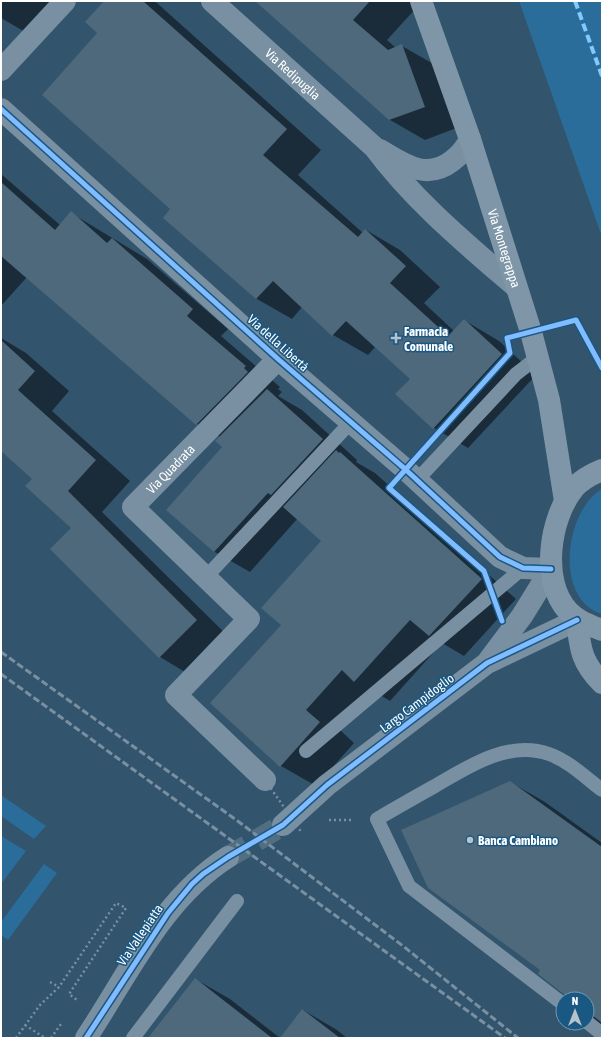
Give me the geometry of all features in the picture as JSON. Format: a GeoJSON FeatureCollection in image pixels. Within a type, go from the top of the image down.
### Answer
{"type":"FeatureCollection","features":[{"type":"Feature","properties":{"kind":"main road","name":"Via Montegrappa"},"geometry":{"type":"LineString","coordinates":[[421,1],[470,139],[538,357],[549,400],[565,501]]}},
{"type":"Feature","properties":{"kind":"main road","name":"Largo Campidoglio"},"geometry":{"type":"LineString","coordinates":[[602,470],[582,480],[565,501],[553,537],[551,569],[556,590],[566,610],[577,620],[602,630]]}},
{"type":"Feature","properties":{"kind":"main road"},"geometry":{"type":"LineString","coordinates":[[577,620],[582,656],[602,682]]}},
{"type":"Feature","properties":{"kind":"street"},"geometry":{"type":"LineString","coordinates":[[1,70],[65,1]]}},
{"type":"Feature","properties":{"kind":"street","name":"Via Redipuglia"},"geometry":{"type":"LineString","coordinates":[[212,1],[374,147],[391,169],[427,209],[516,287]]}},
{"type":"Feature","properties":{"kind":"street","name":"Via della Libertà"},"geometry":{"type":"LineString","coordinates":[[1,109],[278,359],[417,480],[500,556],[523,568],[551,569]]}},
{"type":"Feature","properties":{"kind":"street","name":"Via Redipuglia"},"geometry":{"type":"LineString","coordinates":[[374,147],[408,165],[428,171],[441,168],[453,160],[466,146],[470,139]]}},
{"type":"Feature","properties":{"kind":"street","name":"Via Quadrata"},"geometry":{"type":"LineString","coordinates":[[264,780],[176,695],[249,619],[133,507],[278,359]]}},
{"type":"Feature","properties":{"kind":"street","name":"Largo Campidoglio"},"geometry":{"type":"LineString","coordinates":[[488,663],[522,616],[551,569]]}},
{"type":"Feature","properties":{"kind":"street","name":"Largo Campidoglio"},"geometry":{"type":"LineString","coordinates":[[293,829],[327,785],[488,663],[577,620]]}},
{"type":"Feature","properties":{"kind":"street","name":"Via Vallepiatta"},"geometry":{"type":"LineString","coordinates":[[86,1038],[154,932],[180,897],[203,874],[228,857]]}},
{"type":"Feature","properties":{"kind":"lane"},"geometry":{"type":"LineString","coordinates":[[417,480],[516,374],[538,357]]}},
{"type":"Feature","properties":{"kind":"lane"},"geometry":{"type":"LineString","coordinates":[[206,577],[350,423]]}},
{"type":"Feature","properties":{"kind":"lane"},"geometry":{"type":"LineString","coordinates":[[306,751],[523,568]]}},
{"type":"Feature","properties":{"kind":"lane"},"geometry":{"type":"LineString","coordinates":[[555,998],[409,886],[376,819],[477,762],[507,752],[535,751],[548,754],[568,764],[602,790]]}},
{"type":"Feature","properties":{"kind":"lane"},"geometry":{"type":"LineString","coordinates":[[133,1038],[237,901]]}},
{"type":"Feature","properties":{"kind":"path"},"geometry":{"type":"LineString","coordinates":[[264,780],[293,829]]}},
{"type":"Feature","properties":{"kind":"path"},"geometry":{"type":"LineString","coordinates":[[326,820],[376,819]]}},
{"type":"Feature","properties":{"kind":"path"},"geometry":{"type":"LineString","coordinates":[[16,1038],[40,1005],[59,987],[116,903],[126,908],[69,994],[77,1000],[81,994]]}},
{"type":"Feature","properties":{"kind":"path"},"geometry":{"type":"LineString","coordinates":[[50,982],[59,987]]}},
{"type":"Feature","properties":{"kind":"path"},"geometry":{"type":"LineString","coordinates":[[25,1025],[45,1038]]}},
{"type":"Feature","properties":{"kind":"shaded area"},"geometry":{"type":"Polygon","coordinates":[[[519,1],[602,1],[602,237],[519,1]]]}},
{"type":"Feature","properties":{"kind":"shaded area"},"geometry":{"type":"Polygon","coordinates":[[[602,489],[602,614],[586,605],[576,591],[571,573],[570,554],[573,534],[580,515],[589,500],[602,489]]]}},
{"type":"Feature","properties":{"kind":"shaded area"},"geometry":{"type":"Polygon","coordinates":[[[1,795],[46,826],[34,839],[1,816],[1,795]]]}},
{"type":"Feature","properties":{"kind":"shaded area"},"geometry":{"type":"Polygon","coordinates":[[[1,836],[26,851],[1,884],[1,836]]]}},
{"type":"Feature","properties":{"kind":"shaded area"},"geometry":{"type":"Polygon","coordinates":[[[44,864],[57,873],[8,940],[1,935],[1,922],[44,864]]]}},
{"type":"Feature","properties":{"kind":"building"},"geometry":{"type":"Polygon","coordinates":[[[104,1],[143,1],[287,129],[263,155],[358,237],[365,229],[406,266],[390,283],[448,336],[464,319],[502,354],[433,429],[395,394],[410,379],[346,321],[332,336],[273,281],[256,299],[163,218],[170,209],[42,95],[97,33],[85,22],[104,1]]]}},
{"type":"Feature","properties":{"kind":"building"},"geometry":{"type":"Polygon","coordinates":[[[255,1],[370,1],[353,20],[388,50],[402,44],[425,107],[389,120],[255,1]]]}},
{"type":"Feature","properties":{"kind":"building"},"geometry":{"type":"Polygon","coordinates":[[[1,182],[55,230],[71,211],[107,243],[112,238],[193,309],[187,316],[246,366],[244,368],[248,372],[196,425],[1,256],[1,182]]]}},
{"type":"Feature","properties":{"kind":"building"},"geometry":{"type":"Polygon","coordinates":[[[1,340],[35,371],[18,390],[96,460],[68,491],[197,620],[159,658],[50,549],[71,528],[25,486],[32,479],[1,451],[1,340]]]}},
{"type":"Feature","properties":{"kind":"building"},"geometry":{"type":"Polygon","coordinates":[[[267,389],[323,439],[271,495],[268,493],[214,552],[166,510],[222,447],[215,441],[267,389]]]}},
{"type":"Feature","properties":{"kind":"building"},"geometry":{"type":"Polygon","coordinates":[[[336,450],[482,579],[429,636],[410,620],[354,682],[342,670],[306,710],[320,722],[280,767],[210,703],[281,625],[261,608],[321,541],[283,507],[336,450]]]}},
{"type":"Feature","properties":{"kind":"building"},"geometry":{"type":"Polygon","coordinates":[[[510,781],[602,847],[602,1023],[595,1017],[595,991],[560,991],[538,974],[540,970],[428,888],[401,830],[510,781]]]}},
{"type":"Feature","properties":{"kind":"building"},"geometry":{"type":"Polygon","coordinates":[[[195,978],[272,1038],[148,1038],[195,978]]]}},
{"type":"Feature","properties":{"kind":"building"},"geometry":{"type":"Polygon","coordinates":[[[302,1009],[340,1038],[280,1038],[302,1009]]]}},
{"type":"Feature","properties":{"kind":"tunnel"},"geometry":{"type":"LineString","coordinates":[[228,857],[283,825]]}},
{"type":"Feature","properties":{"kind":"railway"},"geometry":{"type":"LineString","coordinates":[[1,652],[235,819],[403,946],[518,1038]]}},
{"type":"Feature","properties":{"kind":"railway"},"geometry":{"type":"LineString","coordinates":[[1,674],[505,1038]]}},
{"type":"Feature","properties":{"kind":"marked path"},"geometry":{"type":"LineString","coordinates":[[575,1],[602,76]]}},
{"type":"Feature","properties":{"kind":"cycle path"},"geometry":{"type":"LineString","coordinates":[[1,109],[278,359],[405,469],[500,557],[523,568],[551,569]]}},
{"type":"Feature","properties":{"kind":"cycle path"},"geometry":{"type":"LineString","coordinates":[[502,621],[484,571],[389,488],[510,353],[507,338],[576,320],[602,368]]}},
{"type":"Feature","properties":{"kind":"cycle path"},"geometry":{"type":"LineString","coordinates":[[86,1038],[168,913],[192,884],[203,874],[228,857],[283,825],[327,785],[487,663],[577,620]]}},
{"type":"Feature","properties":{"kind":"place","name":"Farmacia Comunale"},"geometry":{"type":"Point","coordinates":[396,338]}},
{"type":"Feature","properties":{"kind":"place","name":"Banca Cambiano"},"geometry":{"type":"Point","coordinates":[470,840]}}]}
